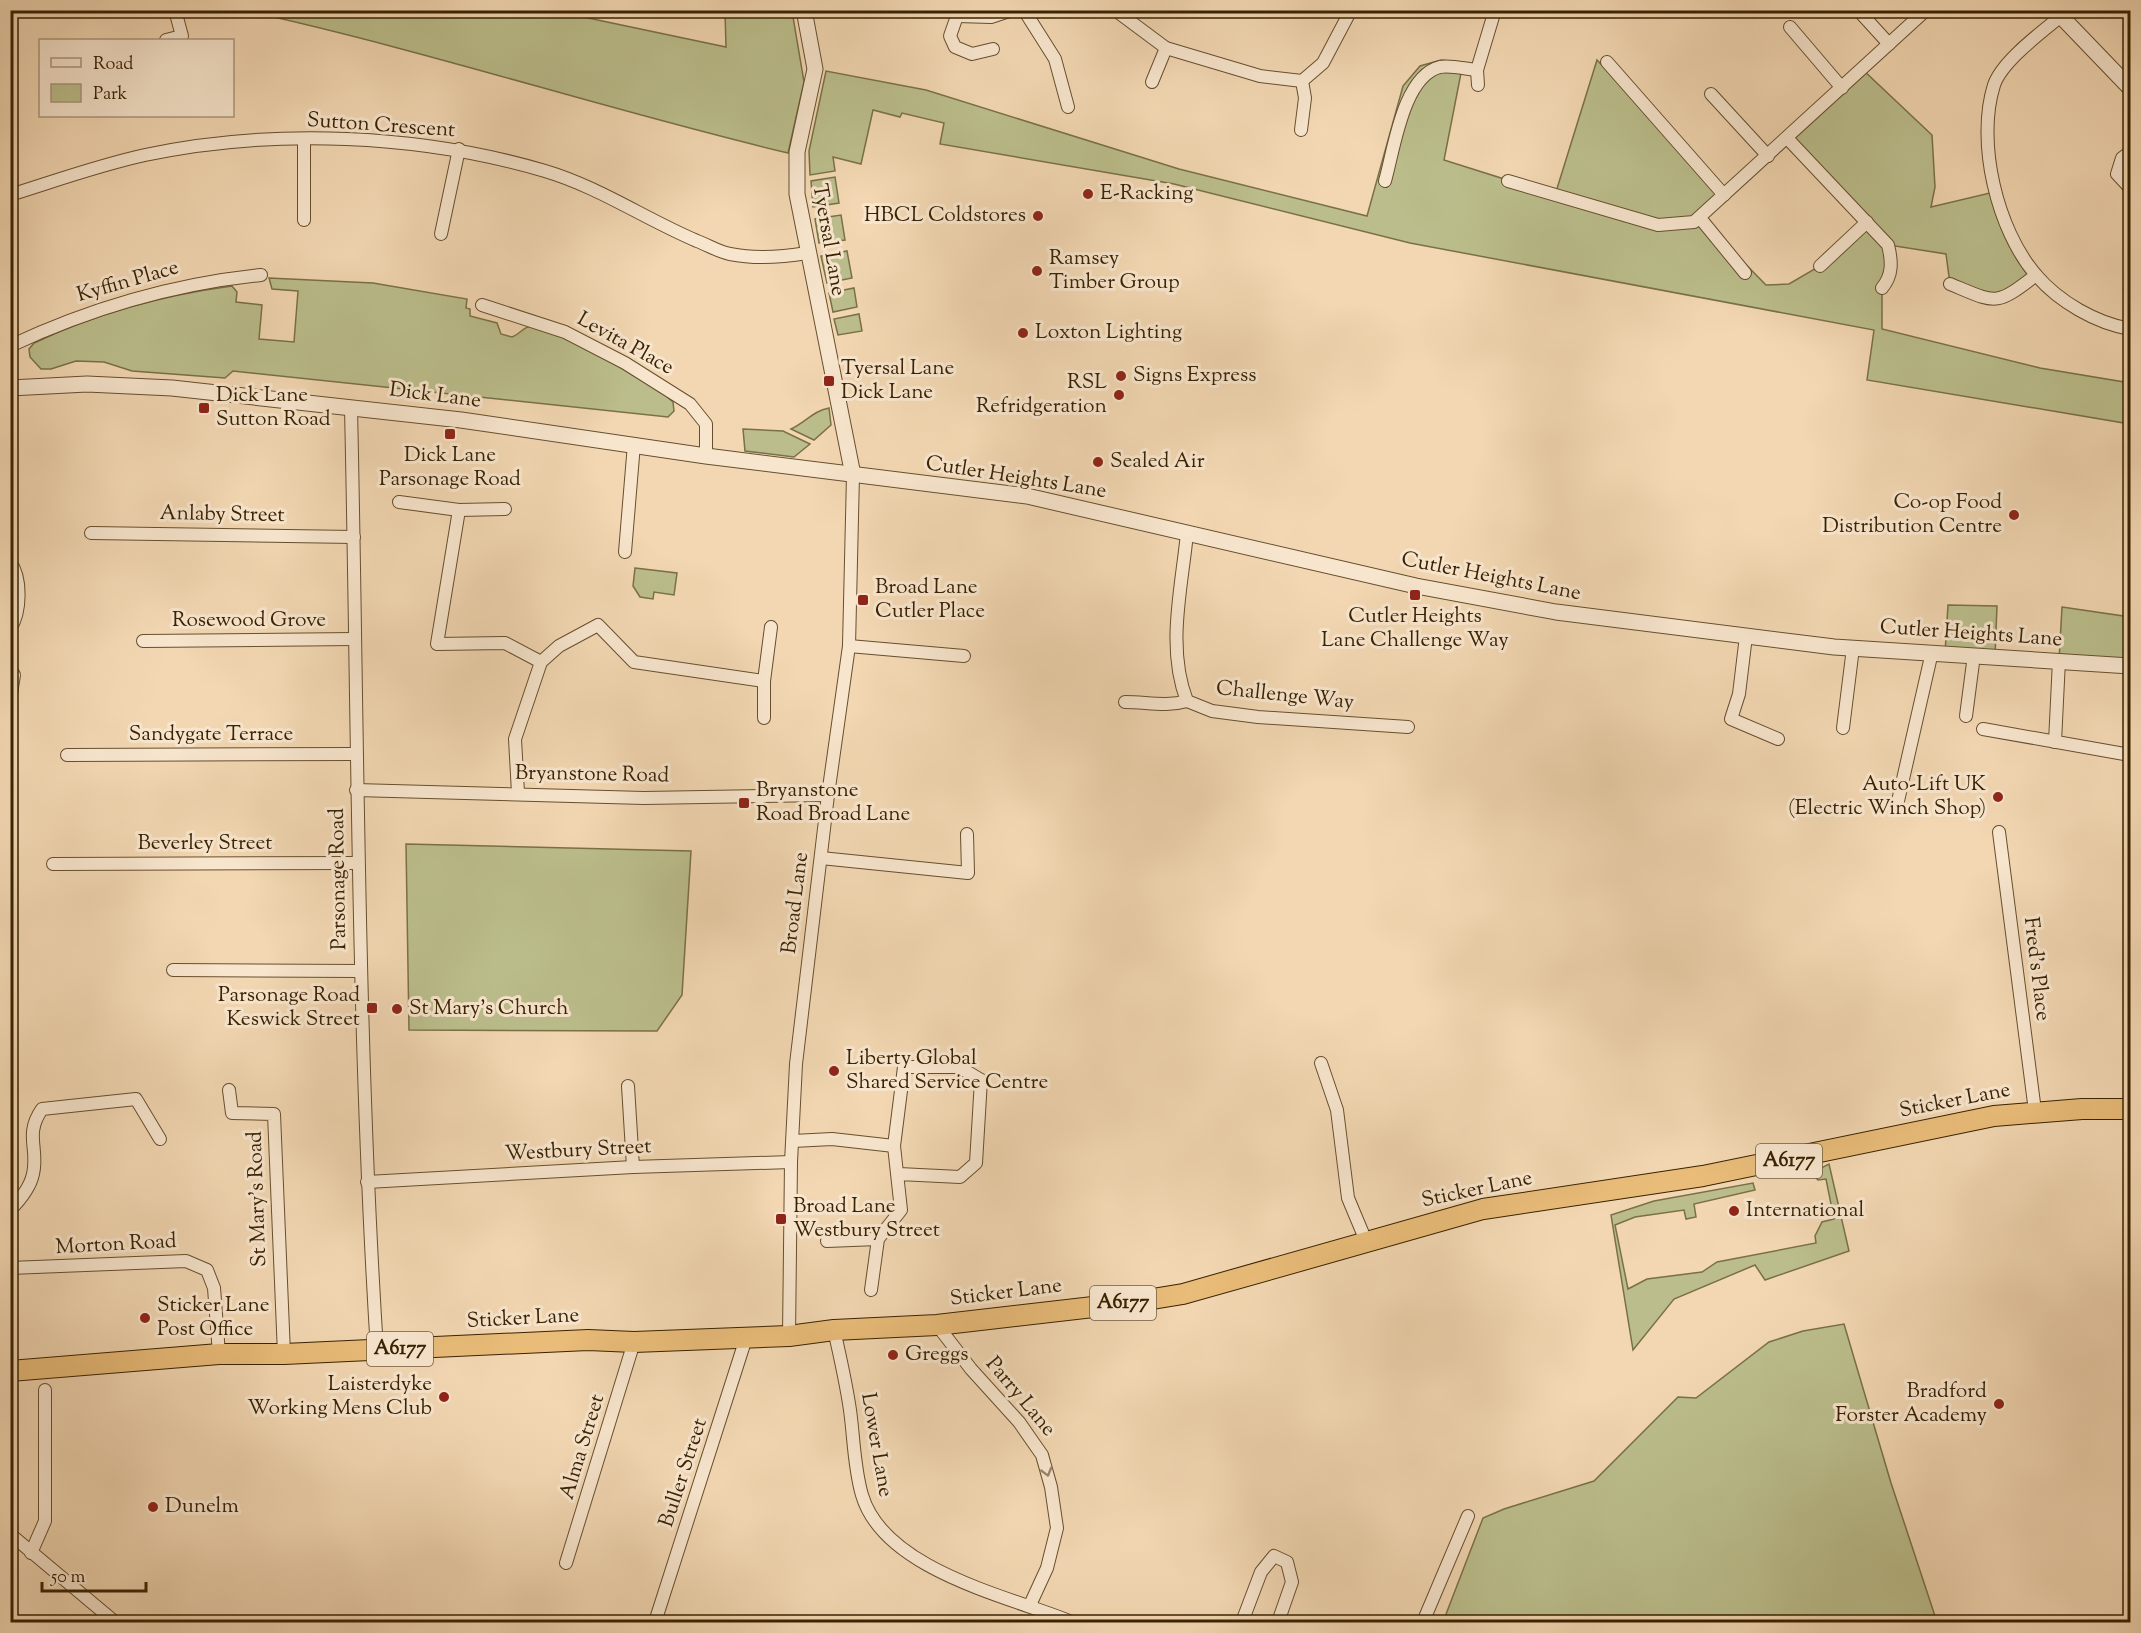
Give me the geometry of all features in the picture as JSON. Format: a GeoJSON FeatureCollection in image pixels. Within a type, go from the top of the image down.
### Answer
{"type":"FeatureCollection","features":[{"type":"Feature","properties":{"kind":"highway","name":"Sticker Lane"},"geometry":{"type":"LineString","coordinates":[[10,1371],[219,1354],[284,1354],[588,1340],[634,1341],[789,1335],[834,1330],[937,1326],[1183,1294],[1483,1209],[1703,1176],[1994,1116],[2035,1111],[2130,1109]]}},
{"type":"Feature","properties":{"kind":"street"},"geometry":{"type":"LineString","coordinates":[[170,39],[182,36],[175,10]]}},
{"type":"Feature","properties":{"kind":"street","name":"Tyersal Lane"},"geometry":{"type":"LineString","coordinates":[[804,10],[812,45],[813,80],[797,152],[796,172],[800,216],[853,475]]}},
{"type":"Feature","properties":{"kind":"street"},"geometry":{"type":"LineString","coordinates":[[993,49],[972,54],[955,47],[950,36],[956,13],[991,18],[1012,10]]}},
{"type":"Feature","properties":{"kind":"street"},"geometry":{"type":"LineString","coordinates":[[1024,10],[1055,59],[1068,107]]}},
{"type":"Feature","properties":{"kind":"street"},"geometry":{"type":"LineString","coordinates":[[1115,10],[1166,48],[1260,76],[1302,81],[1323,63],[1351,10]]}},
{"type":"Feature","properties":{"kind":"street"},"geometry":{"type":"LineString","coordinates":[[1478,85],[1477,70],[1495,10]]}},
{"type":"Feature","properties":{"kind":"street"},"geometry":{"type":"LineString","coordinates":[[1858,10],[1889,44]]}},
{"type":"Feature","properties":{"kind":"street"},"geometry":{"type":"LineString","coordinates":[[1508,182],[1658,225],[1694,222],[1926,10]]}},
{"type":"Feature","properties":{"kind":"street"},"geometry":{"type":"LineString","coordinates":[[2130,88],[2058,13],[2012,59],[1994,83],[1987,133],[1995,192],[2008,229],[2036,275],[2072,307],[2130,328]]}},
{"type":"Feature","properties":{"kind":"street"},"geometry":{"type":"LineString","coordinates":[[1790,27],[1842,88]]}},
{"type":"Feature","properties":{"kind":"street"},"geometry":{"type":"LineString","coordinates":[[1152,82],[1166,48]]}},
{"type":"Feature","properties":{"kind":"street"},"geometry":{"type":"LineString","coordinates":[[1607,62],[1724,195]]}},
{"type":"Feature","properties":{"kind":"street"},"geometry":{"type":"LineString","coordinates":[[1463,63],[1477,70]]}},
{"type":"Feature","properties":{"kind":"street"},"geometry":{"type":"LineString","coordinates":[[1385,181],[1407,100],[1421,77],[1440,67],[1477,70]]}},
{"type":"Feature","properties":{"kind":"street"},"geometry":{"type":"LineString","coordinates":[[1301,130],[1305,98],[1302,81]]}},
{"type":"Feature","properties":{"kind":"street"},"geometry":{"type":"LineString","coordinates":[[1711,94],[1768,156]]}},
{"type":"Feature","properties":{"kind":"street"},"geometry":{"type":"LineString","coordinates":[[1787,138],[1888,245],[1891,257],[1890,279],[1882,288]]}},
{"type":"Feature","properties":{"kind":"street"},"geometry":{"type":"LineString","coordinates":[[304,140],[304,220]]}},
{"type":"Feature","properties":{"kind":"street","name":"Sutton Crescent"},"geometry":{"type":"LineString","coordinates":[[10,195],[145,155],[208,144],[304,140],[396,143],[459,149],[546,171],[611,196],[669,229],[730,254],[780,258],[807,253]]}},
{"type":"Feature","properties":{"kind":"street"},"geometry":{"type":"LineString","coordinates":[[441,234],[459,149]]}},
{"type":"Feature","properties":{"kind":"street"},"geometry":{"type":"LineString","coordinates":[[2130,152],[2122,158],[2118,174],[2130,188]]}},
{"type":"Feature","properties":{"kind":"street"},"geometry":{"type":"LineString","coordinates":[[1700,218],[1745,273]]}},
{"type":"Feature","properties":{"kind":"street"},"geometry":{"type":"LineString","coordinates":[[1820,266],[1867,222]]}},
{"type":"Feature","properties":{"kind":"street","name":"Kyffin Place"},"geometry":{"type":"LineString","coordinates":[[10,346],[56,324],[153,292],[211,280],[261,275]]}},
{"type":"Feature","properties":{"kind":"street"},"geometry":{"type":"LineString","coordinates":[[1950,284],[1990,301],[2010,295],[2036,275]]}},
{"type":"Feature","properties":{"kind":"street","name":"Levita Place"},"geometry":{"type":"LineString","coordinates":[[482,305],[565,332],[625,363],[690,404],[706,424],[706,456]]}},
{"type":"Feature","properties":{"kind":"street","name":"Dick Lane"},"geometry":{"type":"LineString","coordinates":[[10,388],[87,384],[172,388],[634,444],[853,475]]}},
{"type":"Feature","properties":{"kind":"street","name":"Parsonage Road"},"geometry":{"type":"LineString","coordinates":[[351,408],[360,971],[367,1182],[377,1350]]}},
{"type":"Feature","properties":{"kind":"street"},"geometry":{"type":"LineString","coordinates":[[625,552],[634,444]]}},
{"type":"Feature","properties":{"kind":"street","name":"Cutler Heights Lane"},"geometry":{"type":"LineString","coordinates":[[853,475],[1027,496],[1456,594],[1556,612],[1853,648],[2130,666]]}},
{"type":"Feature","properties":{"kind":"street","name":"Broad Lane"},"geometry":{"type":"LineString","coordinates":[[789,1335],[791,1162],[796,1064],[828,795],[849,646],[853,475]]}},
{"type":"Feature","properties":{"kind":"street"},"geometry":{"type":"LineString","coordinates":[[399,502],[459,510],[505,509]]}},
{"type":"Feature","properties":{"kind":"street"},"geometry":{"type":"LineString","coordinates":[[459,510],[437,644],[505,643],[541,662]]}},
{"type":"Feature","properties":{"kind":"street","name":"Anlaby Street"},"geometry":{"type":"LineString","coordinates":[[90,533],[354,537]]}},
{"type":"Feature","properties":{"kind":"street","name":"Challenge Way"},"geometry":{"type":"LineString","coordinates":[[1187,533],[1177,595],[1179,680],[1187,701],[1212,711],[1258,717],[1408,727]]}},
{"type":"Feature","properties":{"kind":"street"},"geometry":{"type":"LineString","coordinates":[[10,562],[18,572],[18,593],[10,629]]}},
{"type":"Feature","properties":{"kind":"street"},"geometry":{"type":"LineString","coordinates":[[518,793],[515,739],[541,662],[559,646],[598,625],[634,662],[764,681]]}},
{"type":"Feature","properties":{"kind":"street"},"geometry":{"type":"LineString","coordinates":[[764,718],[764,681],[771,627]]}},
{"type":"Feature","properties":{"kind":"street"},"geometry":{"type":"LineString","coordinates":[[1746,636],[1739,694],[1731,719],[1778,739]]}},
{"type":"Feature","properties":{"kind":"street","name":"Rosewood Grove"},"geometry":{"type":"LineString","coordinates":[[143,641],[355,639]]}},
{"type":"Feature","properties":{"kind":"street"},"geometry":{"type":"LineString","coordinates":[[849,646],[964,656]]}},
{"type":"Feature","properties":{"kind":"street"},"geometry":{"type":"LineString","coordinates":[[1843,728],[1853,648]]}},
{"type":"Feature","properties":{"kind":"street"},"geometry":{"type":"LineString","coordinates":[[1898,801],[1932,652]]}},
{"type":"Feature","properties":{"kind":"street"},"geometry":{"type":"LineString","coordinates":[[1966,716],[1974,655]]}},
{"type":"Feature","properties":{"kind":"street"},"geometry":{"type":"LineString","coordinates":[[2055,742],[2059,660]]}},
{"type":"Feature","properties":{"kind":"street"},"geometry":{"type":"LineString","coordinates":[[10,669],[14,675],[10,700]]}},
{"type":"Feature","properties":{"kind":"street"},"geometry":{"type":"LineString","coordinates":[[1125,702],[1147,702],[1168,706],[1187,701]]}},
{"type":"Feature","properties":{"kind":"street"},"geometry":{"type":"LineString","coordinates":[[1983,729],[2130,755]]}},
{"type":"Feature","properties":{"kind":"street","name":"Sandygate Terrace"},"geometry":{"type":"LineString","coordinates":[[67,755],[356,754]]}},
{"type":"Feature","properties":{"kind":"street","name":"Bryanstone Road"},"geometry":{"type":"LineString","coordinates":[[356,790],[644,798],[828,795]]}},
{"type":"Feature","properties":{"kind":"street","name":"Fred's Place"},"geometry":{"type":"LineString","coordinates":[[1999,832],[2035,1111]]}},
{"type":"Feature","properties":{"kind":"street"},"geometry":{"type":"LineString","coordinates":[[821,858],[968,873],[968,834]]}},
{"type":"Feature","properties":{"kind":"street","name":"Beverley Street"},"geometry":{"type":"LineString","coordinates":[[53,864],[357,862]]}},
{"type":"Feature","properties":{"kind":"street"},"geometry":{"type":"LineString","coordinates":[[173,970],[360,971]]}},
{"type":"Feature","properties":{"kind":"street"},"geometry":{"type":"LineString","coordinates":[[1322,1063],[1337,1110],[1348,1198],[1366,1241]]}},
{"type":"Feature","properties":{"kind":"street"},"geometry":{"type":"LineString","coordinates":[[872,1290],[878,1239],[901,1210],[899,1174],[894,1146],[904,1067],[959,1067],[981,1080],[976,1163],[960,1177],[899,1174]]}},
{"type":"Feature","properties":{"kind":"street"},"geometry":{"type":"LineString","coordinates":[[628,1086],[633,1167]]}},
{"type":"Feature","properties":{"kind":"street","name":"St Mary's Road"},"geometry":{"type":"LineString","coordinates":[[230,1090],[232,1113],[274,1113],[284,1354]]}},
{"type":"Feature","properties":{"kind":"street"},"geometry":{"type":"LineString","coordinates":[[10,1210],[22,1198],[34,1173],[33,1123],[42,1109],[136,1099],[160,1139]]}},
{"type":"Feature","properties":{"kind":"street"},"geometry":{"type":"LineString","coordinates":[[793,1141],[832,1139],[894,1146]]}},
{"type":"Feature","properties":{"kind":"street","name":"Westbury Street"},"geometry":{"type":"LineString","coordinates":[[367,1182],[633,1167],[791,1162]]}},
{"type":"Feature","properties":{"kind":"street"},"geometry":{"type":"LineString","coordinates":[[827,1241],[878,1239]]}},
{"type":"Feature","properties":{"kind":"street","name":"Morton Road"},"geometry":{"type":"LineString","coordinates":[[10,1268],[186,1261],[207,1270],[214,1288],[219,1354]]}},
{"type":"Feature","properties":{"kind":"street","name":"Parry Lane"},"geometry":{"type":"LineString","coordinates":[[937,1326],[971,1369],[1019,1422],[1042,1455],[1051,1487],[1057,1528],[1047,1568],[1030,1605]]}},
{"type":"Feature","properties":{"kind":"street","name":"Lower Lane"},"geometry":{"type":"LineString","coordinates":[[834,1330],[850,1412],[858,1481],[864,1503],[873,1519],[899,1547],[940,1572],[959,1581],[1030,1605],[1064,1621]]}},
{"type":"Feature","properties":{"kind":"street","name":"Buller Street"},"geometry":{"type":"LineString","coordinates":[[655,1623],[747,1335]]}},
{"type":"Feature","properties":{"kind":"street","name":"Alma Street"},"geometry":{"type":"LineString","coordinates":[[566,1563],[634,1341]]}},
{"type":"Feature","properties":{"kind":"street"},"geometry":{"type":"LineString","coordinates":[[31,1552],[45,1521],[45,1390]]}},
{"type":"Feature","properties":{"kind":"street"},"geometry":{"type":"LineString","coordinates":[[1423,1623],[1468,1516]]}},
{"type":"Feature","properties":{"kind":"street"},"geometry":{"type":"LineString","coordinates":[[10,1534],[115,1623]]}},
{"type":"Feature","properties":{"kind":"street"},"geometry":{"type":"LineString","coordinates":[[1242,1623],[1261,1572],[1274,1556],[1287,1562],[1292,1582],[1278,1623]]}},
{"type":"Feature","properties":{"kind":"green space"},"geometry":{"type":"Polygon","coordinates":[[[247,11],[555,11],[726,47],[725,11],[792,11],[804,82],[788,153],[383,44],[247,11]]]}},
{"type":"Feature","properties":{"kind":"green space"},"geometry":{"type":"Polygon","coordinates":[[[1441,60],[1463,63],[1444,160],[1555,195],[1597,60],[1724,195],[1700,218],[1766,285],[1789,284],[1820,266],[1867,222],[1787,138],[1862,69],[1932,135],[1935,187],[1931,207],[1994,192],[2036,275],[1990,301],[1950,284],[1946,254],[1889,245],[1882,288],[1882,329],[2040,368],[2130,383],[2130,424],[1867,380],[1874,330],[1410,243],[1174,184],[940,144],[944,123],[902,113],[900,117],[873,110],[861,164],[833,157],[835,171],[810,175],[809,151],[826,71],[926,90],[1179,169],[1367,216],[1403,86],[1420,66],[1441,60]]]}},
{"type":"Feature","properties":{"kind":"green space"},"geometry":{"type":"Polygon","coordinates":[[[835,177],[839,203],[813,207],[811,181],[835,177]]]}},
{"type":"Feature","properties":{"kind":"green space"},"geometry":{"type":"Polygon","coordinates":[[[841,215],[845,240],[819,243],[815,219],[841,215]]]}},
{"type":"Feature","properties":{"kind":"green space"},"geometry":{"type":"Polygon","coordinates":[[[847,251],[852,278],[827,283],[821,256],[847,251]]]}},
{"type":"Feature","properties":{"kind":"green space"},"geometry":{"type":"Polygon","coordinates":[[[269,278],[373,283],[467,299],[466,308],[470,309],[470,316],[497,323],[501,334],[512,337],[532,326],[559,334],[665,395],[673,402],[674,411],[668,417],[233,371],[225,378],[132,371],[104,362],[76,361],[51,369],[41,369],[30,357],[29,349],[34,343],[81,323],[156,300],[232,286],[237,292],[236,302],[262,305],[259,339],[294,342],[298,291],[272,289],[269,278]]]}},
{"type":"Feature","properties":{"kind":"green space"},"geometry":{"type":"Polygon","coordinates":[[[854,288],[857,307],[833,312],[829,293],[854,288]]]}},
{"type":"Feature","properties":{"kind":"green space"},"geometry":{"type":"Polygon","coordinates":[[[859,314],[862,331],[838,335],[834,319],[859,314]]]}},
{"type":"Feature","properties":{"kind":"green space"},"geometry":{"type":"Polygon","coordinates":[[[829,408],[831,425],[814,440],[791,429],[818,412],[829,408]]]}},
{"type":"Feature","properties":{"kind":"green space"},"geometry":{"type":"Polygon","coordinates":[[[743,429],[783,431],[810,444],[794,457],[745,451],[743,429]]]}},
{"type":"Feature","properties":{"kind":"green space"},"geometry":{"type":"Polygon","coordinates":[[[635,568],[677,573],[674,595],[654,592],[653,599],[640,597],[633,586],[635,568]]]}},
{"type":"Feature","properties":{"kind":"green space"},"geometry":{"type":"Polygon","coordinates":[[[1948,605],[1997,606],[1995,656],[1945,653],[1948,605]]]}},
{"type":"Feature","properties":{"kind":"green space"},"geometry":{"type":"Polygon","coordinates":[[[2062,607],[2130,617],[2130,666],[2059,660],[2062,607]]]}},
{"type":"Feature","properties":{"kind":"green space"},"geometry":{"type":"Polygon","coordinates":[[[406,844],[691,851],[682,995],[657,1031],[409,1030],[406,844]]]}},
{"type":"Feature","properties":{"kind":"green space"},"geometry":{"type":"Polygon","coordinates":[[[1829,1164],[1849,1251],[1765,1280],[1755,1265],[1674,1299],[1633,1350],[1611,1215],[1654,1201],[1753,1183],[1755,1190],[1694,1204],[1696,1217],[1686,1219],[1684,1210],[1635,1217],[1615,1225],[1628,1289],[1647,1279],[1702,1272],[1717,1262],[1816,1243],[1815,1236],[1822,1222],[1834,1219],[1826,1179],[1818,1180],[1815,1177],[1819,1169],[1829,1164]]]}},
{"type":"Feature","properties":{"kind":"green space"},"geometry":{"type":"Polygon","coordinates":[[[1844,1324],[1891,1483],[1937,1622],[1443,1622],[1483,1518],[1504,1509],[1594,1481],[1678,1397],[1696,1398],[1769,1342],[1803,1331],[1844,1324]]]}},
{"type":"Feature","properties":{"kind":"place","name":"E-Racking"},"geometry":{"type":"Point","coordinates":[1088,194]}},
{"type":"Feature","properties":{"kind":"place","name":"HBCL Coldstores"},"geometry":{"type":"Point","coordinates":[1038,216]}},
{"type":"Feature","properties":{"kind":"place","name":"Ramsey Timber Group"},"geometry":{"type":"Point","coordinates":[1037,271]}},
{"type":"Feature","properties":{"kind":"place","name":"Loxton Lighting"},"geometry":{"type":"Point","coordinates":[1023,333]}},
{"type":"Feature","properties":{"kind":"place","name":"Signs Express"},"geometry":{"type":"Point","coordinates":[1121,376]}},
{"type":"Feature","properties":{"kind":"place","name":"Tyersal Lane Dick Lane"},"geometry":{"type":"Point","coordinates":[829,381]}},
{"type":"Feature","properties":{"kind":"place","name":"RSL Refridgeration"},"geometry":{"type":"Point","coordinates":[1119,395]}},
{"type":"Feature","properties":{"kind":"place","name":"Dick Lane Sutton Road"},"geometry":{"type":"Point","coordinates":[204,408]}},
{"type":"Feature","properties":{"kind":"place","name":"Dick Lane Parsonage Road"},"geometry":{"type":"Point","coordinates":[450,434]}},
{"type":"Feature","properties":{"kind":"place","name":"Sealed Air"},"geometry":{"type":"Point","coordinates":[1098,462]}},
{"type":"Feature","properties":{"kind":"place","name":"Co-op Food Distribution Centre"},"geometry":{"type":"Point","coordinates":[2014,515]}},
{"type":"Feature","properties":{"kind":"place","name":"Cutler Heights Lane Challenge Way"},"geometry":{"type":"Point","coordinates":[1415,595]}},
{"type":"Feature","properties":{"kind":"place","name":"Broad Lane Cutler Place"},"geometry":{"type":"Point","coordinates":[863,600]}},
{"type":"Feature","properties":{"kind":"place","name":"Auto-Lift UK (Electric Winch Shop)"},"geometry":{"type":"Point","coordinates":[1998,797]}},
{"type":"Feature","properties":{"kind":"place","name":"Bryanstone Road Broad Lane"},"geometry":{"type":"Point","coordinates":[744,803]}},
{"type":"Feature","properties":{"kind":"place","name":"Parsonage Road Keswick Street"},"geometry":{"type":"Point","coordinates":[372,1008]}},
{"type":"Feature","properties":{"kind":"place","name":"St Mary's Church"},"geometry":{"type":"Point","coordinates":[397,1009]}},
{"type":"Feature","properties":{"kind":"place","name":"Liberty Global Shared Service Centre"},"geometry":{"type":"Point","coordinates":[834,1071]}},
{"type":"Feature","properties":{"kind":"place","name":"International"},"geometry":{"type":"Point","coordinates":[1734,1211]}},
{"type":"Feature","properties":{"kind":"place","name":"Broad Lane Westbury Street"},"geometry":{"type":"Point","coordinates":[781,1219]}},
{"type":"Feature","properties":{"kind":"place","name":"Sticker Lane Post Office"},"geometry":{"type":"Point","coordinates":[145,1318]}},
{"type":"Feature","properties":{"kind":"place","name":"Greggs"},"geometry":{"type":"Point","coordinates":[893,1355]}},
{"type":"Feature","properties":{"kind":"place","name":"Laisterdyke Working Mens Club"},"geometry":{"type":"Point","coordinates":[444,1397]}},
{"type":"Feature","properties":{"kind":"place","name":"Bradford Forster Academy"},"geometry":{"type":"Point","coordinates":[1999,1404]}},
{"type":"Feature","properties":{"kind":"place","name":"Dunelm"},"geometry":{"type":"Point","coordinates":[153,1507]}}]}
